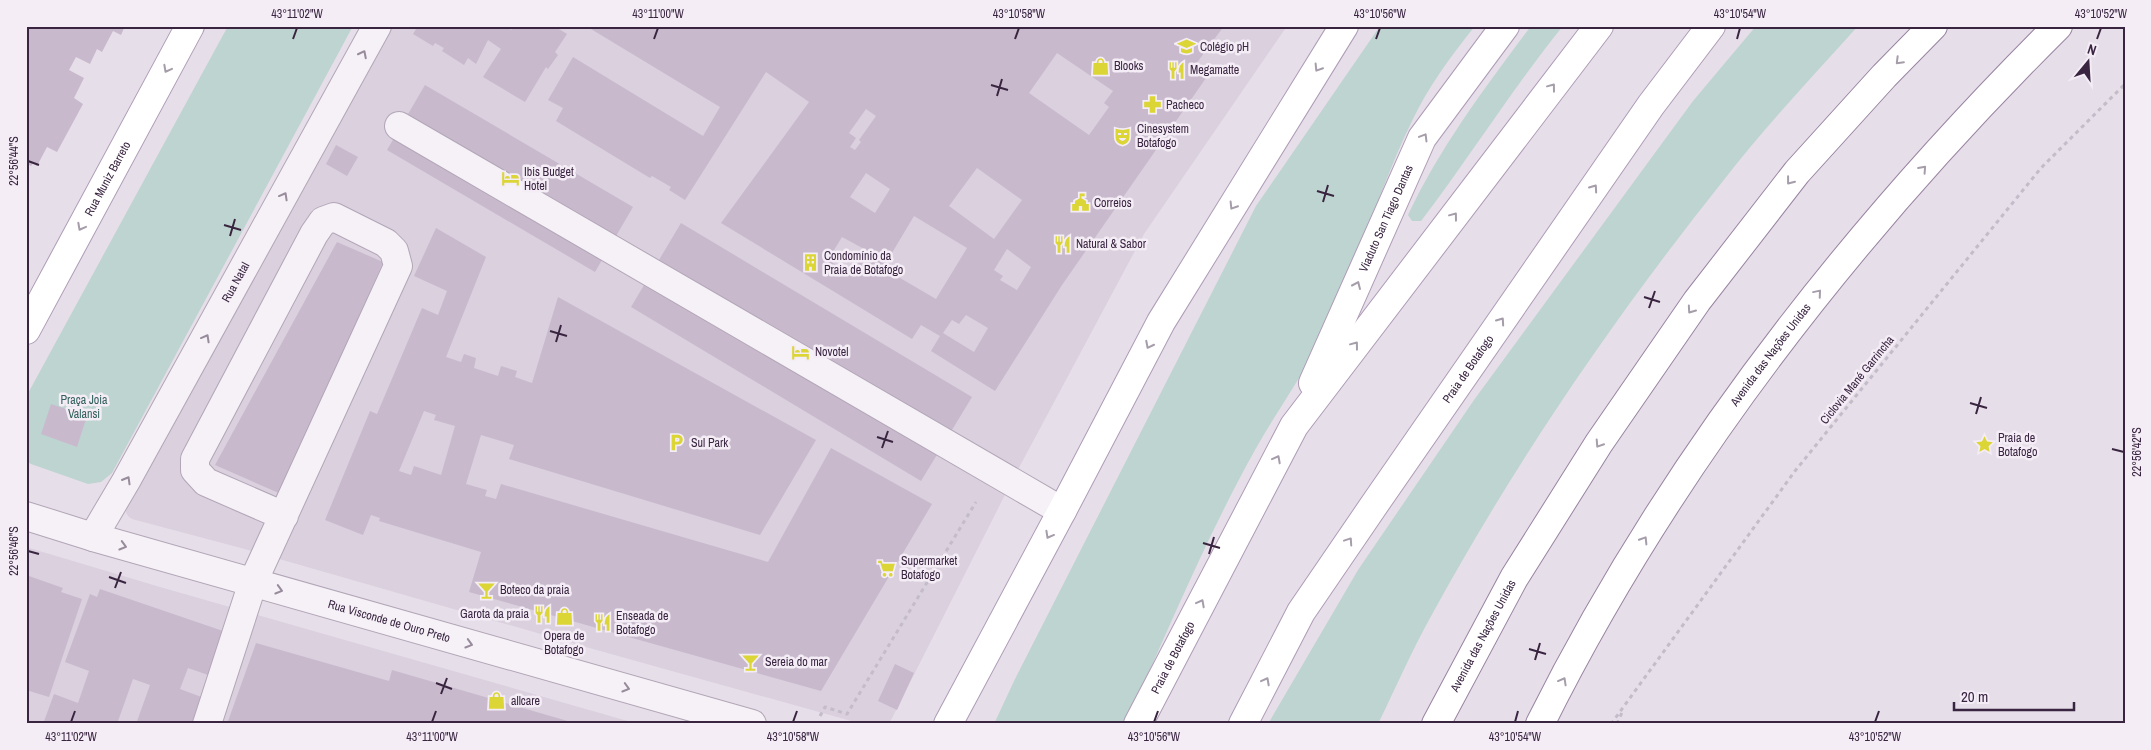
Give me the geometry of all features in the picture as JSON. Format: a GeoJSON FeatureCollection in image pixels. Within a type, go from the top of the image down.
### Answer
{"type":"FeatureCollection","features":[{"type":"Feature","properties":{"kind":"main road","name":"Rua Muniz Barreto"},"geometry":{"type":"LineString","coordinates":[[26,330],[190,26]]}},
{"type":"Feature","properties":{"kind":"main road"},"geometry":{"type":"LineString","coordinates":[[948,724],[1161,322],[1344,26]]}},
{"type":"Feature","properties":{"kind":"main road","name":"Viaduto San Tiago Dantas"},"geometry":{"type":"LineString","coordinates":[[1294,426],[1422,138],[1505,26]]}},
{"type":"Feature","properties":{"kind":"main road","name":"Praia de Botafogo"},"geometry":{"type":"LineString","coordinates":[[1138,724],[1294,426],[1599,26]]}},
{"type":"Feature","properties":{"kind":"main road","name":"Praia de Botafogo"},"geometry":{"type":"LineString","coordinates":[[1243,724],[1301,612],[1646,113],[1710,26]]}},
{"type":"Feature","properties":{"kind":"main road","name":"Avenida das Nações Unidas"},"geometry":{"type":"LineString","coordinates":[[1436,724],[1520,570],[1599,443],[1697,301],[1797,172],[1884,76],[1933,26]]}},
{"type":"Feature","properties":{"kind":"main road","name":"Avenida das Nações Unidas"},"geometry":{"type":"LineString","coordinates":[[1540,724],[1625,571],[1704,445],[1796,318],[1920,172],[1999,85],[2058,26]]}},
{"type":"Feature","properties":{"kind":"street","name":"Rua Natal"},"geometry":{"type":"LineString","coordinates":[[93,537],[155,429],[377,26]]}},
{"type":"Feature","properties":{"kind":"street"},"geometry":{"type":"LineString","coordinates":[[399,126],[1062,512]]}},
{"type":"Feature","properties":{"kind":"street"},"geometry":{"type":"LineString","coordinates":[[207,724],[253,582],[284,516],[398,266],[394,251],[386,243],[334,217],[323,221],[314,234],[195,459],[195,470],[206,482],[284,516]]}},
{"type":"Feature","properties":{"kind":"street","name":"Rua Visconde de Ouro Preto"},"geometry":{"type":"LineString","coordinates":[[26,516],[93,537],[752,724]]}},
{"type":"Feature","properties":{"kind":"path","name":"Ciclovia Mané Garrincha"},"geometry":{"type":"LineString","coordinates":[[1611,724],[1795,470],[2041,168],[2125,84]]}},
{"type":"Feature","properties":{"kind":"path"},"geometry":{"type":"LineString","coordinates":[[820,716],[825,707],[847,714],[978,497],[988,469]]}},
{"type":"Feature","properties":{"kind":"path","name":"Ciclovia Mané Garrincha"},"geometry":{"type":"LineString","coordinates":[[1618,724],[1625,705]]}},
{"type":"Feature","properties":{"kind":"shaded area"},"geometry":{"type":"Polygon","coordinates":[[[389,26],[1287,26],[1144,234],[1015,475],[889,724],[862,724],[241,548],[132,519],[126,513],[127,504],[389,26]]]}},
{"type":"Feature","properties":{"kind":"shaded area"},"geometry":{"type":"Polygon","coordinates":[[[26,547],[160,587],[638,724],[26,724],[26,547]]]}},
{"type":"Feature","properties":{"kind":"green space","name":"Praça Joia Valansi"},"geometry":{"type":"Polygon","coordinates":[[[228,26],[353,26],[112,473],[101,482],[88,484],[31,464],[26,461],[26,397],[228,26]]]}},
{"type":"Feature","properties":{"kind":"green space"},"geometry":{"type":"Polygon","coordinates":[[[1380,26],[1475,26],[1440,72],[1412,121],[1389,172],[1339,303],[1310,359],[1237,483],[1126,724],[994,724],[1015,679],[1256,206],[1380,26]]]}},
{"type":"Feature","properties":{"kind":"green space"},"geometry":{"type":"Polygon","coordinates":[[[1531,26],[1563,26],[1526,74],[1421,221],[1412,221],[1408,215],[1434,165],[1481,94],[1531,26]]]}},
{"type":"Feature","properties":{"kind":"green space"},"geometry":{"type":"Polygon","coordinates":[[[1756,26],[1858,26],[1739,161],[1683,232],[1607,335],[1534,443],[1467,553],[1420,637],[1378,724],[1268,724],[1358,570],[1474,400],[1693,101],[1756,26]]]}},
{"type":"Feature","properties":{"kind":"building"},"geometry":{"type":"Polygon","coordinates":[[[26,26],[125,26],[121,35],[113,31],[102,52],[97,49],[90,64],[76,57],[69,70],[84,78],[74,98],[83,104],[57,152],[47,147],[37,166],[33,163],[31,166],[26,163],[26,26]]]}},
{"type":"Feature","properties":{"kind":"building"},"geometry":{"type":"Polygon","coordinates":[[[418,26],[506,26],[511,30],[514,26],[554,26],[567,34],[555,52],[558,55],[548,69],[546,67],[525,102],[483,77],[501,49],[488,40],[476,64],[468,58],[464,65],[442,51],[444,48],[435,43],[433,46],[413,34],[418,26]]]}},
{"type":"Feature","properties":{"kind":"building"},"geometry":{"type":"Polygon","coordinates":[[[586,26],[1224,26],[1193,68],[1206,78],[1062,285],[995,391],[931,351],[940,336],[921,325],[912,339],[721,223],[809,102],[766,72],[685,200],[669,190],[671,187],[652,176],[650,178],[556,121],[563,108],[548,100],[573,57],[703,136],[720,107],[586,26]],[[1057,53],[1029,93],[1089,135],[1109,107],[1104,103],[1113,91],[1057,53]],[[866,109],[849,133],[856,138],[850,147],[855,150],[861,142],[859,140],[876,116],[866,109]],[[977,168],[949,206],[994,239],[1022,200],[977,168]],[[866,173],[850,197],[875,213],[890,189],[866,173]],[[914,216],[883,268],[936,299],[967,248],[914,216]],[[842,237],[828,260],[852,274],[866,250],[842,237]],[[1007,249],[994,270],[1003,276],[1000,280],[1017,290],[1031,267],[1007,249]],[[966,315],[959,324],[952,320],[943,333],[974,352],[988,328],[966,315]]]}},
{"type":"Feature","properties":{"kind":"building","name":"Ibis Budget Hotel"},"geometry":{"type":"Polygon","coordinates":[[[425,85],[633,207],[595,272],[387,150],[425,85]]]}},
{"type":"Feature","properties":{"kind":"building"},"geometry":{"type":"Polygon","coordinates":[[[336,145],[358,157],[347,176],[326,164],[336,145]]]}},
{"type":"Feature","properties":{"kind":"building","name":"Novotel"},"geometry":{"type":"Polygon","coordinates":[[[681,223],[972,397],[921,481],[631,307],[681,223]]]}},
{"type":"Feature","properties":{"kind":"building"},"geometry":{"type":"Polygon","coordinates":[[[436,228],[486,257],[446,357],[461,362],[464,354],[476,358],[474,368],[498,376],[501,366],[517,371],[515,377],[532,383],[558,297],[816,440],[760,535],[509,459],[514,445],[481,435],[466,484],[487,490],[485,496],[496,499],[501,484],[768,562],[831,448],[932,504],[821,691],[469,592],[481,552],[379,521],[380,518],[371,515],[363,535],[325,520],[370,411],[377,414],[422,308],[438,315],[447,291],[414,276],[436,228]],[[424,411],[399,471],[411,475],[414,466],[441,475],[455,426],[434,420],[436,415],[424,411]]]}},
{"type":"Feature","properties":{"kind":"building"},"geometry":{"type":"Polygon","coordinates":[[[337,242],[383,262],[281,494],[215,465],[337,242]]]}},
{"type":"Feature","properties":{"kind":"building"},"geometry":{"type":"Polygon","coordinates":[[[51,404],[87,416],[77,447],[41,434],[51,404]]]}},
{"type":"Feature","properties":{"kind":"building"},"geometry":{"type":"Polygon","coordinates":[[[26,575],[63,588],[61,592],[82,599],[49,697],[26,690],[26,575]]]}},
{"type":"Feature","properties":{"kind":"building"},"geometry":{"type":"Polygon","coordinates":[[[100,589],[226,632],[211,676],[188,668],[180,689],[204,698],[195,724],[136,724],[150,685],[133,679],[117,724],[43,724],[54,694],[78,703],[89,671],[65,662],[90,594],[97,597],[100,589]]]}},
{"type":"Feature","properties":{"kind":"building"},"geometry":{"type":"Polygon","coordinates":[[[256,643],[389,681],[392,670],[578,724],[227,724],[256,643]]]}},
{"type":"Feature","properties":{"kind":"building"},"geometry":{"type":"Polygon","coordinates":[[[895,664],[914,673],[897,710],[878,701],[895,664]]]}},
{"type":"Feature","properties":{"kind":"place","name":"Colégio pH"},"geometry":{"type":"Point","coordinates":[1186,47]}},
{"type":"Feature","properties":{"kind":"place","name":"Blooks"},"geometry":{"type":"Point","coordinates":[1100,66]}},
{"type":"Feature","properties":{"kind":"place","name":"Megamatte"},"geometry":{"type":"Point","coordinates":[1176,70]}},
{"type":"Feature","properties":{"kind":"place","name":"Pacheco"},"geometry":{"type":"Point","coordinates":[1152,105]}},
{"type":"Feature","properties":{"kind":"place","name":"Cinesystem Botafogo"},"geometry":{"type":"Point","coordinates":[1123,136]}},
{"type":"Feature","properties":{"kind":"place","name":"Ibis Budget Hotel"},"geometry":{"type":"Point","coordinates":[510,179]}},
{"type":"Feature","properties":{"kind":"place","name":"Correios"},"geometry":{"type":"Point","coordinates":[1080,203]}},
{"type":"Feature","properties":{"kind":"place","name":"Natural & Sabor"},"geometry":{"type":"Point","coordinates":[1062,244]}},
{"type":"Feature","properties":{"kind":"place","name":"Condomínio da Praia de Botafogo"},"geometry":{"type":"Point","coordinates":[810,263]}},
{"type":"Feature","properties":{"kind":"place","name":"Novotel"},"geometry":{"type":"Point","coordinates":[801,352]}},
{"type":"Feature","properties":{"kind":"place","name":"Sul Park"},"geometry":{"type":"Point","coordinates":[677,443]}},
{"type":"Feature","properties":{"kind":"place","name":"Praia de Botafogo"},"geometry":{"type":"Point","coordinates":[1984,445]}},
{"type":"Feature","properties":{"kind":"place","name":"Supermarket Botafogo"},"geometry":{"type":"Point","coordinates":[887,568]}},
{"type":"Feature","properties":{"kind":"place","name":"Boteco da praia"},"geometry":{"type":"Point","coordinates":[486,590]}},
{"type":"Feature","properties":{"kind":"place","name":"Garota da praia"},"geometry":{"type":"Point","coordinates":[543,614]}},
{"type":"Feature","properties":{"kind":"place","name":"Opera de Botafogo"},"geometry":{"type":"Point","coordinates":[564,617]}},
{"type":"Feature","properties":{"kind":"place","name":"Enseada de Botafogo"},"geometry":{"type":"Point","coordinates":[602,623]}},
{"type":"Feature","properties":{"kind":"place","name":"Sereia do mar"},"geometry":{"type":"Point","coordinates":[751,662]}},
{"type":"Feature","properties":{"kind":"place","name":"allcare"},"geometry":{"type":"Point","coordinates":[497,701]}}]}
